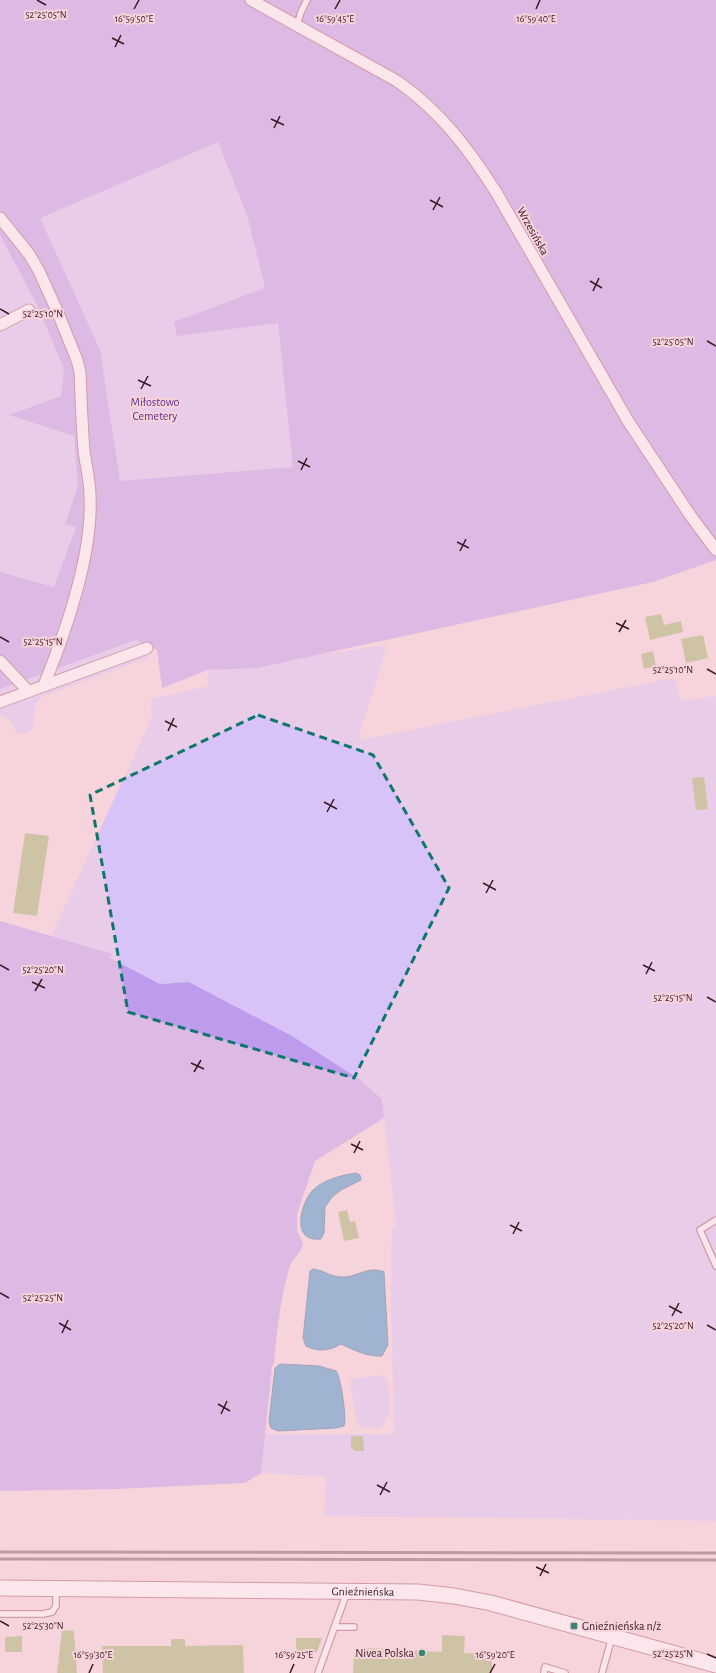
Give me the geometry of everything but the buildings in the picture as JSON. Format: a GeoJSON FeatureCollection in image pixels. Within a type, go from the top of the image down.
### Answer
{"type":"FeatureCollection","features":[{"type":"Feature","properties":{"kind":"street","name":"Wrzesińska"},"geometry":{"type":"LineString","coordinates":[[251,0],[373,67],[418,96],[436,112],[475,158],[628,421],[673,491],[716,550]]}},
{"type":"Feature","properties":{"kind":"street"},"geometry":{"type":"LineString","coordinates":[[0,218],[29,254],[39,271],[61,320],[77,360],[80,372],[85,452],[90,496],[86,550],[75,595],[44,685]]}},
{"type":"Feature","properties":{"kind":"street"},"geometry":{"type":"LineString","coordinates":[[0,325],[29,310]]}},
{"type":"Feature","properties":{"kind":"street"},"geometry":{"type":"LineString","coordinates":[[0,702],[147,648]]}},
{"type":"Feature","properties":{"kind":"street"},"geometry":{"type":"LineString","coordinates":[[0,662],[28,691]]}},
{"type":"Feature","properties":{"kind":"street","name":"Gnieźnieńska"},"geometry":{"type":"LineString","coordinates":[[0,1588],[418,1592],[454,1596],[491,1603],[716,1665]]}},
{"type":"Feature","properties":{"kind":"lane"},"geometry":{"type":"LineString","coordinates":[[297,25],[300,12],[307,0]]}},
{"type":"Feature","properties":{"kind":"lane"},"geometry":{"type":"LineString","coordinates":[[716,1220],[700,1230],[716,1266]]}},
{"type":"Feature","properties":{"kind":"lane"},"geometry":{"type":"LineString","coordinates":[[0,1614],[43,1614],[52,1612],[56,1606],[56,1588]]}},
{"type":"Feature","properties":{"kind":"lane"},"geometry":{"type":"LineString","coordinates":[[318,1673],[347,1591]]}},
{"type":"Feature","properties":{"kind":"lane"},"geometry":{"type":"LineString","coordinates":[[335,1627],[354,1627]]}},
{"type":"Feature","properties":{"kind":"lane"},"geometry":{"type":"LineString","coordinates":[[602,1673],[612,1637]]}},
{"type":"Feature","properties":{"kind":"lane"},"geometry":{"type":"LineString","coordinates":[[544,1673],[545,1668],[564,1673]]}},
{"type":"Feature","properties":{"kind":"highlighted area"},"geometry":{"type":"Polygon","coordinates":[[[258,715],[373,755],[449,888],[354,1078],[128,1012],[90,795],[258,715]]]}},
{"type":"Feature","properties":{"kind":"green space","name":"Miłostowo Cemetery"},"geometry":{"type":"Polygon","coordinates":[[[0,54],[310,123],[320,447],[138,626],[150,657],[44,696],[36,705],[34,713],[34,726],[26,734],[17,733],[9,720],[0,715],[0,54]]]}},
{"type":"Feature","properties":{"kind":"green space"},"geometry":{"type":"Polygon","coordinates":[[[386,645],[383,660],[360,732],[360,740],[673,678],[677,684],[680,701],[716,696],[716,1521],[324,1516],[326,1477],[261,1473],[264,1434],[394,1434],[391,1305],[392,1228],[396,1225],[382,1099],[359,1079],[292,1036],[189,982],[160,984],[110,958],[0,1190],[0,921],[51,936],[152,717],[151,699],[209,686],[208,671],[386,645]]]}},
{"type":"Feature","properties":{"kind":"green space"},"geometry":{"type":"Polygon","coordinates":[[[382,1375],[387,1379],[390,1400],[386,1421],[382,1426],[376,1428],[366,1428],[357,1425],[351,1391],[351,1379],[382,1375]]]}},
{"type":"Feature","properties":{"kind":"shaded area"},"geometry":{"type":"Polygon","coordinates":[[[0,0],[716,0],[716,560],[653,582],[257,668],[208,670],[162,688],[157,650],[136,640],[0,689],[0,572],[54,587],[76,527],[65,524],[78,486],[74,436],[9,415],[61,396],[64,369],[37,305],[0,235],[0,0]],[[218,142],[40,218],[100,350],[120,481],[293,467],[278,323],[177,336],[174,322],[265,288],[247,215],[218,142]]]}},
{"type":"Feature","properties":{"kind":"shaded area"},"geometry":{"type":"Polygon","coordinates":[[[0,921],[112,954],[110,958],[160,984],[189,982],[292,1036],[359,1079],[382,1099],[384,1118],[315,1161],[297,1214],[297,1231],[303,1243],[290,1265],[281,1304],[274,1363],[272,1367],[261,1473],[245,1483],[116,1489],[0,1491],[0,921]]]}},
{"type":"Feature","properties":{"kind":"water"},"geometry":{"type":"Polygon","coordinates":[[[356,1173],[360,1175],[361,1180],[341,1190],[332,1197],[325,1207],[324,1233],[321,1239],[312,1239],[305,1235],[301,1222],[302,1213],[304,1205],[312,1191],[327,1181],[356,1173]]]}},
{"type":"Feature","properties":{"kind":"water"},"geometry":{"type":"Polygon","coordinates":[[[313,1269],[341,1277],[352,1276],[373,1270],[384,1272],[388,1345],[382,1356],[366,1354],[341,1344],[324,1350],[306,1346],[303,1338],[310,1271],[313,1269]]]}},
{"type":"Feature","properties":{"kind":"water"},"geometry":{"type":"Polygon","coordinates":[[[280,1364],[319,1366],[336,1371],[340,1381],[343,1398],[345,1416],[344,1426],[336,1428],[278,1431],[271,1428],[269,1422],[275,1368],[280,1364]]]}},
{"type":"Feature","properties":{"kind":"railway"},"geometry":{"type":"LineString","coordinates":[[0,1552],[716,1553]]}},
{"type":"Feature","properties":{"kind":"railway"},"geometry":{"type":"LineString","coordinates":[[0,1559],[716,1560]]}},
{"type":"Feature","properties":{"kind":"place","name":"Gnieźnieńska n/ż"},"geometry":{"type":"Point","coordinates":[574,1626]}},
{"type":"Feature","properties":{"kind":"place","name":"Nivea Polska"},"geometry":{"type":"Point","coordinates":[422,1653]}}]}
